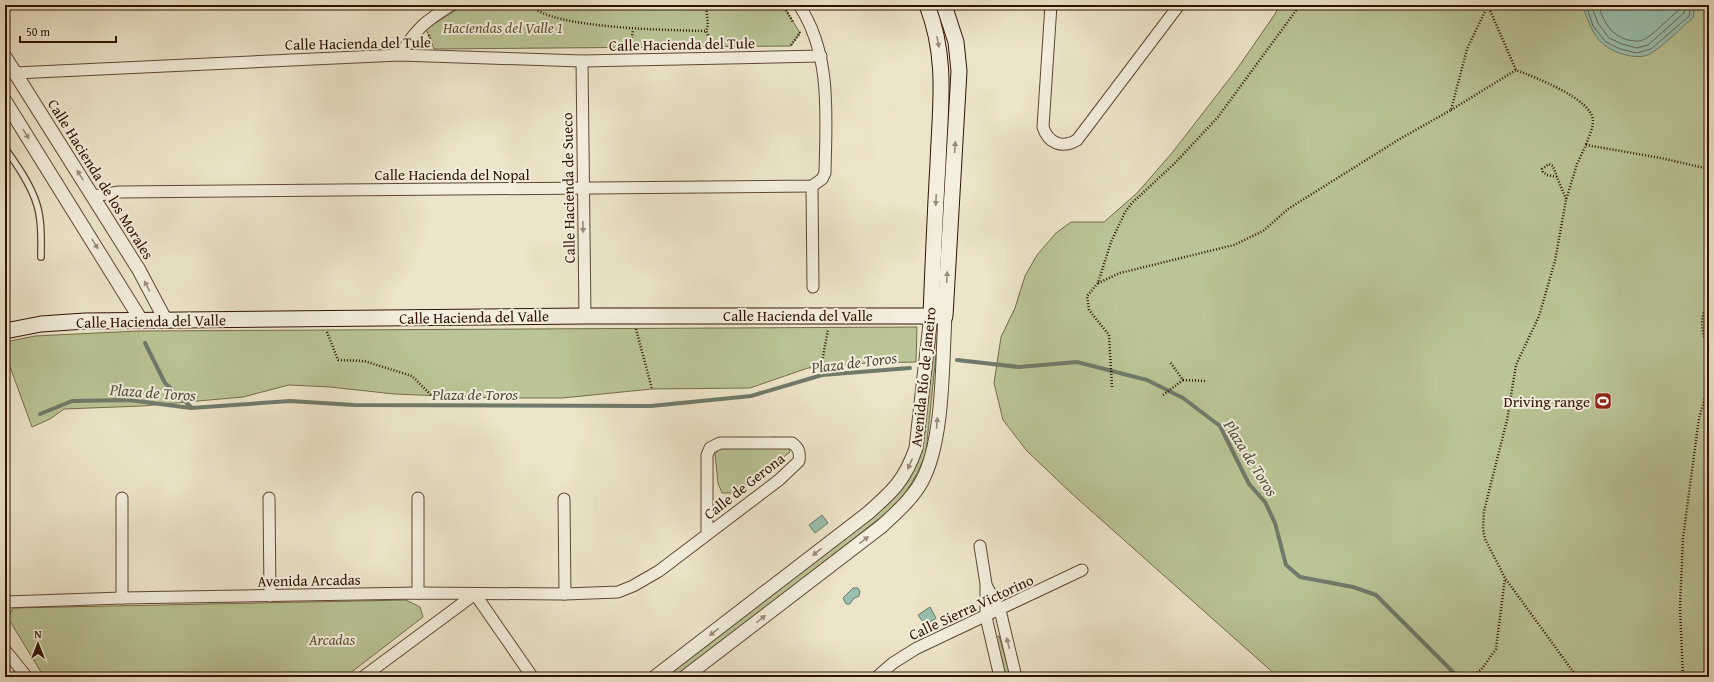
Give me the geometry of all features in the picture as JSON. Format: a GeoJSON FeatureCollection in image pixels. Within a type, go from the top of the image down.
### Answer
{"type":"FeatureCollection","features":[{"type":"Feature","properties":{"kind":"main road","name":"Avenida Río de Janeiro"},"geometry":{"type":"LineString","coordinates":[[927,5],[934,23],[938,42],[942,83],[938,315]]}},
{"type":"Feature","properties":{"kind":"main road","name":"Avenida Río de Janeiro"},"geometry":{"type":"LineString","coordinates":[[938,315],[959,71],[956,42],[944,5]]}},
{"type":"Feature","properties":{"kind":"main road","name":"Calle Hacienda del Valle"},"geometry":{"type":"LineString","coordinates":[[5,331],[40,324],[141,320],[166,321],[585,316],[938,315]]}},
{"type":"Feature","properties":{"kind":"street"},"geometry":{"type":"LineString","coordinates":[[400,55],[414,33],[421,26],[451,5]]}},
{"type":"Feature","properties":{"kind":"street"},"geometry":{"type":"LineString","coordinates":[[800,5],[811,26],[821,56],[825,83],[825,173],[822,179],[812,186],[813,287]]}},
{"type":"Feature","properties":{"kind":"street"},"geometry":{"type":"LineString","coordinates":[[1051,5],[1043,127],[1046,135],[1052,142],[1062,145],[1071,144],[1077,140],[1179,5]]}},
{"type":"Feature","properties":{"kind":"street","name":"Calle Hacienda del Tule"},"geometry":{"type":"LineString","coordinates":[[16,73],[400,55],[582,60],[821,56]]}},
{"type":"Feature","properties":{"kind":"street","name":"Calle Hacienda de los Morales"},"geometry":{"type":"LineString","coordinates":[[5,57],[139,270],[166,321]]}},
{"type":"Feature","properties":{"kind":"street","name":"Calle Hacienda de Sueco"},"geometry":{"type":"LineString","coordinates":[[582,60],[585,316]]}},
{"type":"Feature","properties":{"kind":"street"},"geometry":{"type":"LineString","coordinates":[[5,101],[141,320]]}},
{"type":"Feature","properties":{"kind":"street","name":"Calle Hacienda del Nopal"},"geometry":{"type":"LineString","coordinates":[[93,196],[119,192],[812,186]]}},
{"type":"Feature","properties":{"kind":"street","name":"Avenida Río de Janeiro"},"geometry":{"type":"LineString","coordinates":[[656,677],[868,513],[896,488],[911,464],[916,448],[938,315]]}},
{"type":"Feature","properties":{"kind":"street","name":"Avenida Río de Janeiro"},"geometry":{"type":"LineString","coordinates":[[686,677],[882,526],[908,501],[922,482],[929,466],[935,442],[938,315]]}},
{"type":"Feature","properties":{"kind":"street","name":"Calle de Gerona"},"geometry":{"type":"LineString","coordinates":[[475,594],[565,594],[618,592],[633,586],[659,571],[795,467],[799,461],[799,450],[797,446],[792,443],[720,443],[710,448],[707,455],[707,534]]}},
{"type":"Feature","properties":{"kind":"street"},"geometry":{"type":"LineString","coordinates":[[122,498],[122,598]]}},
{"type":"Feature","properties":{"kind":"street"},"geometry":{"type":"LineString","coordinates":[[269,498],[270,596]]}},
{"type":"Feature","properties":{"kind":"street"},"geometry":{"type":"LineString","coordinates":[[418,498],[418,593]]}},
{"type":"Feature","properties":{"kind":"street"},"geometry":{"type":"LineString","coordinates":[[564,499],[565,594]]}},
{"type":"Feature","properties":{"kind":"street"},"geometry":{"type":"LineString","coordinates":[[980,546],[986,584],[986,616],[1000,677]]}},
{"type":"Feature","properties":{"kind":"street","name":"Calle Sierra Victorino"},"geometry":{"type":"LineString","coordinates":[[877,677],[893,663],[916,648],[957,628],[1000,610],[1082,570]]}},
{"type":"Feature","properties":{"kind":"street"},"geometry":{"type":"LineString","coordinates":[[986,584],[1000,610],[1016,677]]}},
{"type":"Feature","properties":{"kind":"street","name":"Avenida Arcadas"},"geometry":{"type":"LineString","coordinates":[[5,602],[122,598],[418,593],[475,594]]}},
{"type":"Feature","properties":{"kind":"street"},"geometry":{"type":"LineString","coordinates":[[363,677],[475,594],[530,676]]}},
{"type":"Feature","properties":{"kind":"street"},"geometry":{"type":"LineString","coordinates":[[5,650],[27,677]]}},
{"type":"Feature","properties":{"kind":"lane"},"geometry":{"type":"LineString","coordinates":[[5,148],[32,192],[37,206],[41,257]]}},
{"type":"Feature","properties":{"kind":"path"},"geometry":{"type":"LineString","coordinates":[[531,5],[536,11],[558,18],[633,30],[706,31]]}},
{"type":"Feature","properties":{"kind":"path"},"geometry":{"type":"LineString","coordinates":[[706,5],[708,25],[706,31],[712,47]]}},
{"type":"Feature","properties":{"kind":"path"},"geometry":{"type":"LineString","coordinates":[[783,5],[800,33],[791,46]]}},
{"type":"Feature","properties":{"kind":"path"},"geometry":{"type":"LineString","coordinates":[[1112,386],[1110,374],[1109,335],[1089,310],[1087,296],[1098,283],[1111,242],[1125,212],[1132,203],[1175,163],[1218,117],[1300,5]]}},
{"type":"Feature","properties":{"kind":"path"},"geometry":{"type":"LineString","coordinates":[[1451,110],[1468,49],[1488,6]]}},
{"type":"Feature","properties":{"kind":"path"},"geometry":{"type":"LineString","coordinates":[[1488,6],[1516,70],[1548,82],[1580,102],[1590,112],[1593,121],[1586,145],[1577,164],[1566,200],[1555,262],[1539,316],[1516,365],[1507,420],[1484,511],[1483,529],[1485,539],[1505,578],[1577,677]]}},
{"type":"Feature","properties":{"kind":"path"},"geometry":{"type":"LineString","coordinates":[[426,28],[434,49]]}},
{"type":"Feature","properties":{"kind":"path"},"geometry":{"type":"LineString","coordinates":[[630,48],[633,30]]}},
{"type":"Feature","properties":{"kind":"path"},"geometry":{"type":"LineString","coordinates":[[705,47],[720,47]]}},
{"type":"Feature","properties":{"kind":"path"},"geometry":{"type":"LineString","coordinates":[[622,48],[637,48]]}},
{"type":"Feature","properties":{"kind":"path"},"geometry":{"type":"LineString","coordinates":[[1098,283],[1120,273],[1234,245],[1263,231],[1288,209],[1398,140],[1451,110],[1516,70]]}},
{"type":"Feature","properties":{"kind":"path"},"geometry":{"type":"LineString","coordinates":[[1586,145],[1661,158],[1709,169]]}},
{"type":"Feature","properties":{"kind":"path"},"geometry":{"type":"LineString","coordinates":[[1557,177],[1547,175],[1542,169],[1549,164],[1553,166],[1566,200]]}},
{"type":"Feature","properties":{"kind":"path"},"geometry":{"type":"LineString","coordinates":[[1709,310],[1704,312],[1702,318],[1703,329],[1709,352]]}},
{"type":"Feature","properties":{"kind":"path"},"geometry":{"type":"LineString","coordinates":[[821,367],[828,327]]}},
{"type":"Feature","properties":{"kind":"path"},"geometry":{"type":"LineString","coordinates":[[636,328],[652,389]]}},
{"type":"Feature","properties":{"kind":"path"},"geometry":{"type":"LineString","coordinates":[[326,330],[338,360],[364,361],[412,376],[431,395]]}},
{"type":"Feature","properties":{"kind":"path"},"geometry":{"type":"LineString","coordinates":[[1170,362],[1183,380]]}},
{"type":"Feature","properties":{"kind":"path"},"geometry":{"type":"LineString","coordinates":[[1163,395],[1183,380],[1207,381]]}},
{"type":"Feature","properties":{"kind":"path"},"geometry":{"type":"LineString","coordinates":[[1683,677],[1680,607],[1684,538],[1699,418],[1709,384]]}},
{"type":"Feature","properties":{"kind":"path"},"geometry":{"type":"LineString","coordinates":[[1469,677],[1481,670],[1496,649],[1505,578]]}},
{"type":"Feature","properties":{"kind":"green space","name":"Haciendas del Valle 1"},"geometry":{"type":"Polygon","coordinates":[[[464,5],[783,5],[800,33],[791,46],[434,49],[426,29],[464,5]]]}},
{"type":"Feature","properties":{"kind":"green space"},"geometry":{"type":"Polygon","coordinates":[[[1279,5],[1709,5],[1709,677],[1278,677],[1070,492],[1027,451],[1003,420],[994,383],[1001,337],[1015,308],[1025,276],[1037,255],[1056,233],[1071,222],[1104,222],[1137,193],[1172,153],[1237,69],[1275,14],[1279,5]]]}},
{"type":"Feature","properties":{"kind":"green space"},"geometry":{"type":"Polygon","coordinates":[[[935,322],[939,325],[926,452],[916,476],[902,497],[890,510],[677,677],[663,677],[902,487],[935,322]]]}},
{"type":"Feature","properties":{"kind":"green space"},"geometry":{"type":"Polygon","coordinates":[[[917,327],[916,362],[867,363],[808,368],[750,388],[652,389],[562,398],[494,398],[394,394],[330,387],[289,385],[243,397],[142,406],[64,409],[50,419],[32,427],[5,353],[5,342],[35,336],[138,331],[917,327]]]}},
{"type":"Feature","properties":{"kind":"green space"},"geometry":{"type":"Polygon","coordinates":[[[776,437],[787,442],[790,452],[738,493],[722,493],[718,483],[715,454],[727,441],[776,437]]]}},
{"type":"Feature","properties":{"kind":"green space","name":"Arcadas"},"geometry":{"type":"Polygon","coordinates":[[[406,600],[420,607],[423,617],[345,677],[44,677],[8,618],[13,608],[406,600]]]}},
{"type":"Feature","properties":{"kind":"green space"},"geometry":{"type":"Polygon","coordinates":[[[999,636],[1011,677],[1004,677],[993,638],[999,636]]]}},
{"type":"Feature","properties":{"kind":"water"},"geometry":{"type":"Polygon","coordinates":[[[1582,5],[1695,5],[1693,18],[1650,54],[1636,57],[1616,52],[1602,43],[1592,30],[1582,5]]]}},
{"type":"Feature","properties":{"kind":"water"},"geometry":{"type":"Polygon","coordinates":[[[822,515],[828,523],[815,533],[809,525],[822,515]]]}},
{"type":"Feature","properties":{"kind":"water"},"geometry":{"type":"Polygon","coordinates":[[[853,588],[858,588],[860,592],[859,596],[853,599],[850,604],[846,604],[843,598],[853,588]]]}},
{"type":"Feature","properties":{"kind":"water"},"geometry":{"type":"Polygon","coordinates":[[[930,607],[936,618],[925,625],[918,615],[930,607]]]}},
{"type":"Feature","properties":{"kind":"waterway"},"geometry":{"type":"LineString","coordinates":[[145,343],[165,383],[191,407]]}},
{"type":"Feature","properties":{"kind":"waterway","name":"Plaza de Toros"},"geometry":{"type":"LineString","coordinates":[[957,360],[1019,367],[1077,362],[1147,380],[1183,398],[1220,426],[1249,484],[1265,502],[1275,523],[1286,565],[1300,577],[1353,587],[1376,595],[1458,677]]}},
{"type":"Feature","properties":{"kind":"waterway","name":"Plaza de Toros"},"geometry":{"type":"LineString","coordinates":[[40,414],[72,401],[129,400],[191,408],[290,401],[354,405],[651,406],[751,396],[822,375],[910,368]]}},
{"type":"Feature","properties":{"kind":"place","name":"Driving range"},"geometry":{"type":"Point","coordinates":[1603,401]}}]}
